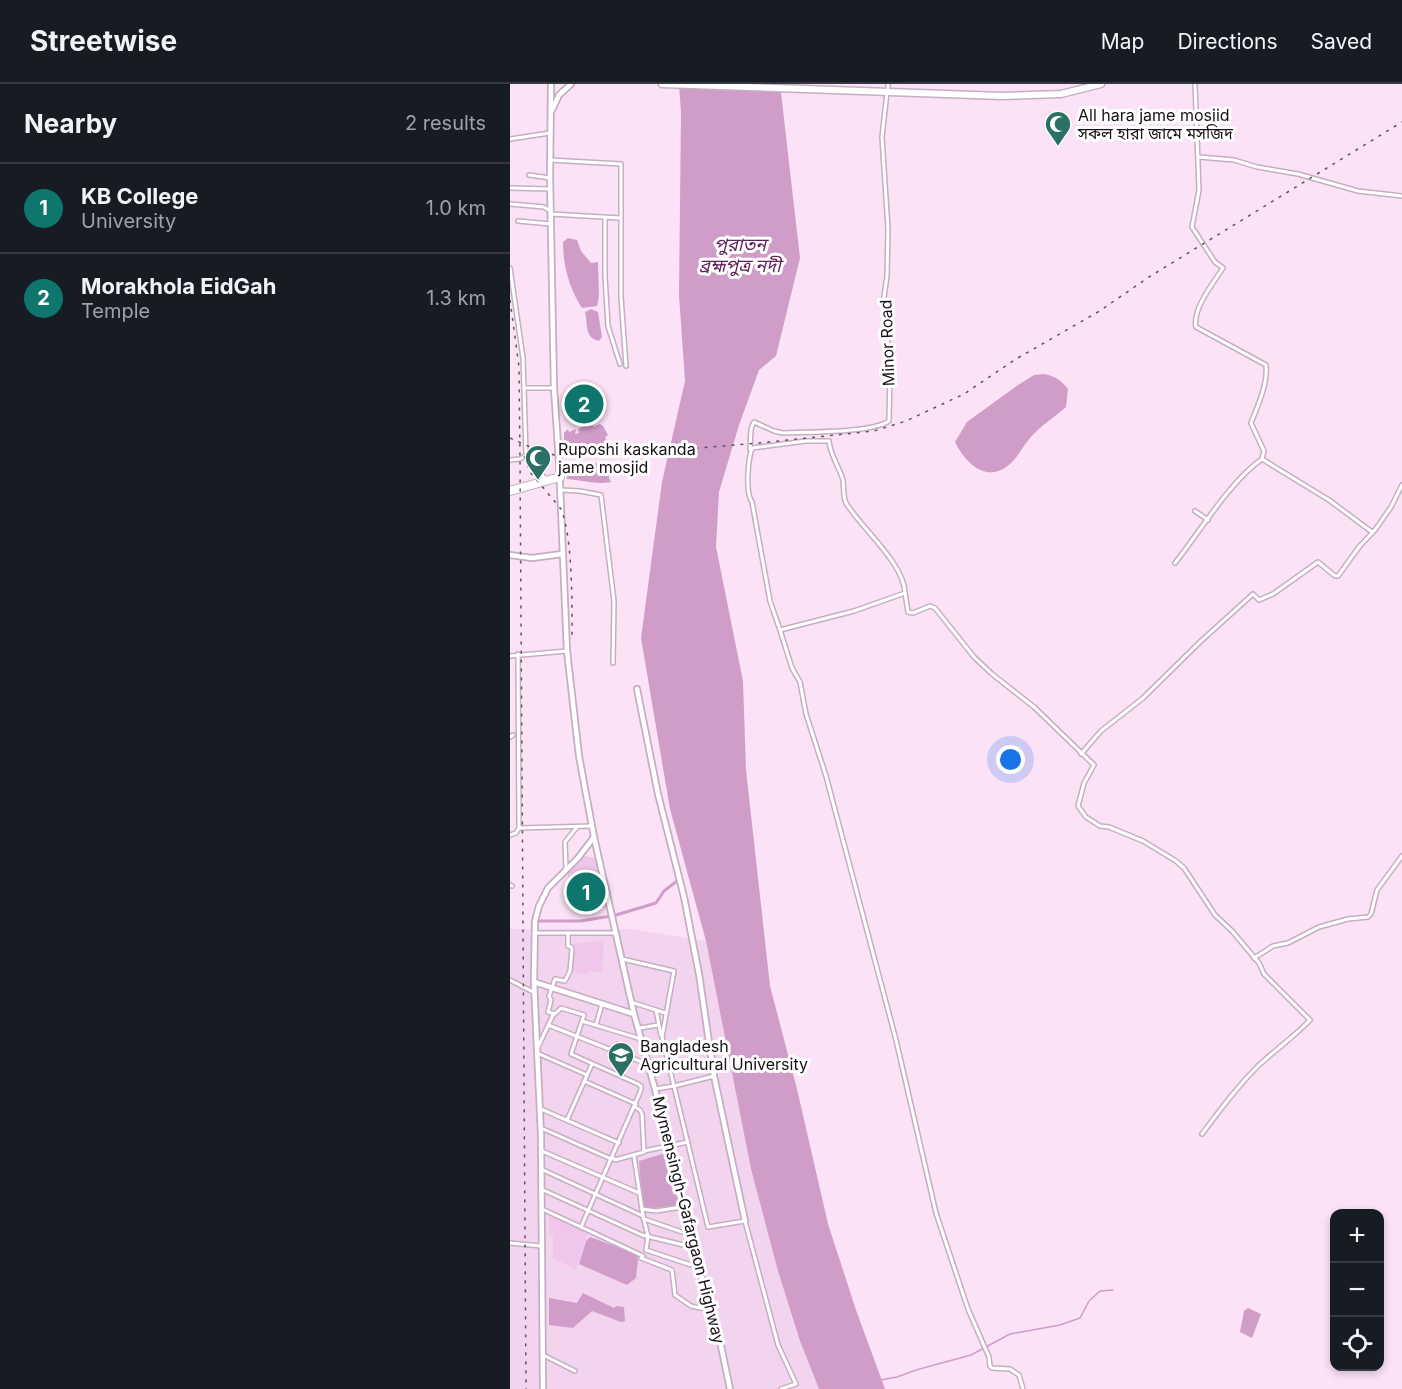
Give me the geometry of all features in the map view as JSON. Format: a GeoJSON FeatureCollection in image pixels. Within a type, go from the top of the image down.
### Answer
{"type":"FeatureCollection","features":[{"type":"Feature","properties":{"kind":"highway"},"geometry":{"type":"LineString","coordinates":[[510,491],[560,477]]}},
{"type":"Feature","properties":{"kind":"main road","name":"Mymensingh-Gafargaon Highway"},"geometry":{"type":"LineString","coordinates":[[551,84],[550,212],[554,388],[561,490],[567,651],[579,756],[594,837],[631,1002],[656,1089],[692,1245],[720,1341],[730,1389]]}},
{"type":"Feature","properties":{"kind":"main road"},"geometry":{"type":"LineString","coordinates":[[550,116],[559,95],[571,84]]}},
{"type":"Feature","properties":{"kind":"main road"},"geometry":{"type":"LineString","coordinates":[[662,84],[1031,93],[1070,89],[1088,84]]}},
{"type":"Feature","properties":{"kind":"main road"},"geometry":{"type":"LineString","coordinates":[[765,84],[1028,96],[1061,94],[1101,84]]}},
{"type":"Feature","properties":{"kind":"main road"},"geometry":{"type":"LineString","coordinates":[[510,555],[532,558],[562,555]]}},
{"type":"Feature","properties":{"kind":"main road"},"geometry":{"type":"LineString","coordinates":[[637,689],[658,794],[684,897],[699,974],[714,1076],[745,1221]]}},
{"type":"Feature","properties":{"kind":"main road"},"geometry":{"type":"LineString","coordinates":[[543,1389],[541,1128],[534,933],[537,912],[548,888],[566,871],[594,837]]}},
{"type":"Feature","properties":{"kind":"main road"},"geometry":{"type":"LineString","coordinates":[[534,982],[634,1014]]}},
{"type":"Feature","properties":{"kind":"street"},"geometry":{"type":"LineString","coordinates":[[1175,563],[1252,466],[1262,459],[1264,451],[1251,423],[1266,384],[1264,376],[1267,370],[1266,365],[1196,327],[1194,322],[1198,310],[1223,268],[1215,262],[1192,226],[1199,189],[1195,84]]}},
{"type":"Feature","properties":{"kind":"street","name":"Minor Road"},"geometry":{"type":"LineString","coordinates":[[750,456],[751,429],[754,422],[783,433],[860,429],[890,421],[891,373],[884,297],[888,228],[882,138],[884,89]]}},
{"type":"Feature","properties":{"kind":"street"},"geometry":{"type":"LineString","coordinates":[[510,139],[550,133]]}},
{"type":"Feature","properties":{"kind":"street"},"geometry":{"type":"LineString","coordinates":[[1199,157],[1234,160],[1257,167],[1298,174],[1358,191],[1402,196]]}},
{"type":"Feature","properties":{"kind":"street"},"geometry":{"type":"LineString","coordinates":[[550,160],[621,164],[621,297],[626,366]]}},
{"type":"Feature","properties":{"kind":"street"},"geometry":{"type":"LineString","coordinates":[[529,174],[550,178]]}},
{"type":"Feature","properties":{"kind":"street"},"geometry":{"type":"LineString","coordinates":[[510,188],[550,189]]}},
{"type":"Feature","properties":{"kind":"street"},"geometry":{"type":"LineString","coordinates":[[510,204],[544,207],[550,212],[621,218]]}},
{"type":"Feature","properties":{"kind":"street"},"geometry":{"type":"LineString","coordinates":[[605,218],[604,276],[608,326],[620,364]]}},
{"type":"Feature","properties":{"kind":"street"},"geometry":{"type":"LineString","coordinates":[[518,221],[551,224]]}},
{"type":"Feature","properties":{"kind":"street"},"geometry":{"type":"LineString","coordinates":[[510,268],[524,358],[527,455],[539,474],[548,481]]}},
{"type":"Feature","properties":{"kind":"street"},"geometry":{"type":"LineString","coordinates":[[524,388],[554,388]]}},
{"type":"Feature","properties":{"kind":"street"},"geometry":{"type":"LineString","coordinates":[[1023,1389],[1019,1375],[1010,1369],[992,1368],[968,1309],[936,1213],[896,1040],[826,776],[806,714],[800,682],[792,668],[770,601],[752,502],[749,499],[752,448],[829,441],[830,451],[838,465],[843,482],[844,501],[872,534],[892,563],[904,584],[908,612],[913,613],[930,606],[935,608],[974,657],[1034,707],[1094,765],[1080,795],[1078,806],[1081,811],[1100,826],[1109,826],[1143,841],[1176,861],[1194,882],[1215,915],[1232,931],[1264,974],[1310,1020],[1293,1038],[1260,1064],[1228,1097],[1202,1134]]}},
{"type":"Feature","properties":{"kind":"street"},"geometry":{"type":"LineString","coordinates":[[510,460],[520,459],[527,455]]}},
{"type":"Feature","properties":{"kind":"street"},"geometry":{"type":"LineString","coordinates":[[1262,459],[1329,500],[1374,532]]}},
{"type":"Feature","properties":{"kind":"street"},"geometry":{"type":"LineString","coordinates":[[1081,754],[1101,731],[1143,698],[1200,642],[1254,594],[1259,600],[1273,594],[1318,562],[1338,576],[1359,547],[1374,532],[1391,507],[1402,485]]}},
{"type":"Feature","properties":{"kind":"street"},"geometry":{"type":"LineString","coordinates":[[561,490],[592,492],[601,495],[614,601],[613,663]]}},
{"type":"Feature","properties":{"kind":"street"},"geometry":{"type":"LineString","coordinates":[[1195,511],[1208,519]]}},
{"type":"Feature","properties":{"kind":"street"},"geometry":{"type":"LineString","coordinates":[[780,630],[854,611],[905,593]]}},
{"type":"Feature","properties":{"kind":"street"},"geometry":{"type":"LineString","coordinates":[[510,656],[567,651]]}},
{"type":"Feature","properties":{"kind":"street"},"geometry":{"type":"LineString","coordinates":[[510,835],[516,833],[519,828],[518,654]]}},
{"type":"Feature","properties":{"kind":"street"},"geometry":{"type":"LineString","coordinates":[[519,828],[592,826]]}},
{"type":"Feature","properties":{"kind":"street"},"geometry":{"type":"LineString","coordinates":[[566,871],[565,842],[577,827]]}},
{"type":"Feature","properties":{"kind":"street"},"geometry":{"type":"LineString","coordinates":[[1254,958],[1273,946],[1288,943],[1318,927],[1371,914],[1377,890],[1402,856]]}},
{"type":"Feature","properties":{"kind":"street"},"geometry":{"type":"LineString","coordinates":[[534,933],[617,933]]}},
{"type":"Feature","properties":{"kind":"street"},"geometry":{"type":"LineString","coordinates":[[554,1013],[548,1012],[555,979],[565,981],[570,971],[572,947],[568,946],[568,933]]}},
{"type":"Feature","properties":{"kind":"street"},"geometry":{"type":"LineString","coordinates":[[622,959],[674,971],[662,1037]]}},
{"type":"Feature","properties":{"kind":"street"},"geometry":{"type":"LineString","coordinates":[[510,980],[535,993]]}},
{"type":"Feature","properties":{"kind":"street"},"geometry":{"type":"LineString","coordinates":[[631,1002],[665,1013]]}},
{"type":"Feature","properties":{"kind":"street"},"geometry":{"type":"LineString","coordinates":[[596,1025],[602,1004]]}},
{"type":"Feature","properties":{"kind":"street"},"geometry":{"type":"LineString","coordinates":[[581,1227],[636,1105],[641,1086],[571,1054],[584,1015],[561,1008],[554,1013],[537,1051],[587,1075]]}},
{"type":"Feature","properties":{"kind":"street"},"geometry":{"type":"LineString","coordinates":[[656,1010],[708,1227],[745,1221],[778,1345],[796,1384],[781,1389]]}},
{"type":"Feature","properties":{"kind":"street"},"geometry":{"type":"LineString","coordinates":[[582,1021],[642,1039]]}},
{"type":"Feature","properties":{"kind":"street"},"geometry":{"type":"LineString","coordinates":[[640,1028],[659,1024]]}},
{"type":"Feature","properties":{"kind":"street"},"geometry":{"type":"LineString","coordinates":[[548,1025],[649,1065]]}},
{"type":"Feature","properties":{"kind":"street"},"geometry":{"type":"LineString","coordinates":[[567,1120],[592,1064]]}},
{"type":"Feature","properties":{"kind":"street"},"geometry":{"type":"LineString","coordinates":[[656,1089],[714,1076]]}},
{"type":"Feature","properties":{"kind":"street"},"geometry":{"type":"LineString","coordinates":[[584,1081],[636,1105],[642,1114],[644,1150]]}},
{"type":"Feature","properties":{"kind":"street"},"geometry":{"type":"LineString","coordinates":[[540,1108],[619,1143]]}},
{"type":"Feature","properties":{"kind":"street"},"geometry":{"type":"LineString","coordinates":[[541,1128],[615,1160],[643,1153],[644,1150],[688,1142]]}},
{"type":"Feature","properties":{"kind":"street"},"geometry":{"type":"LineString","coordinates":[[541,1150],[639,1193]]}},
{"type":"Feature","properties":{"kind":"street"},"geometry":{"type":"LineString","coordinates":[[634,1156],[648,1236],[646,1250],[641,1258],[673,1271],[675,1295],[692,1306],[710,1310]]}},
{"type":"Feature","properties":{"kind":"street"},"geometry":{"type":"LineString","coordinates":[[541,1169],[643,1217],[682,1232],[688,1228]]}},
{"type":"Feature","properties":{"kind":"street"},"geometry":{"type":"LineString","coordinates":[[541,1190],[648,1236],[692,1245]]}},
{"type":"Feature","properties":{"kind":"street"},"geometry":{"type":"LineString","coordinates":[[642,1209],[656,1211],[683,1207]]}},
{"type":"Feature","properties":{"kind":"street"},"geometry":{"type":"LineString","coordinates":[[542,1209],[643,1256]]}},
{"type":"Feature","properties":{"kind":"street"},"geometry":{"type":"LineString","coordinates":[[510,1243],[542,1246]]}},
{"type":"Feature","properties":{"kind":"street"},"geometry":{"type":"LineString","coordinates":[[646,1250],[691,1265],[697,1263]]}},
{"type":"Feature","properties":{"kind":"street"},"geometry":{"type":"LineString","coordinates":[[543,1355],[575,1371]]}},
{"type":"Feature","properties":{"kind":"shaded area"},"geometry":{"type":"Polygon","coordinates":[[[584,856],[597,858],[609,908],[570,908],[568,873],[584,856]]]}},
{"type":"Feature","properties":{"kind":"shaded area","name":"Bangladesh Agricultural University"},"geometry":{"type":"Polygon","coordinates":[[[510,929],[630,929],[706,941],[751,1169],[800,1341],[819,1389],[510,1389],[510,929]]]}},
{"type":"Feature","properties":{"kind":"shaded area"},"geometry":{"type":"Polygon","coordinates":[[[604,940],[602,973],[591,971],[584,975],[570,971],[574,944],[604,940]]]}},
{"type":"Feature","properties":{"kind":"shaded area"},"geometry":{"type":"Polygon","coordinates":[[[549,1216],[588,1233],[576,1269],[553,1259],[553,1235],[549,1234],[549,1216]]]}},
{"type":"Feature","properties":{"kind":"water","name":"পুরাতন ব্রহ্মপুত্র নদী"},"geometry":{"type":"Polygon","coordinates":[[[679,84],[780,84],[800,258],[776,356],[759,370],[739,425],[719,492],[716,547],[743,681],[746,770],[770,986],[797,1089],[828,1224],[885,1389],[819,1389],[800,1341],[778,1271],[751,1169],[706,941],[670,809],[641,638],[662,482],[685,381],[679,295],[681,113],[679,84]]]}},
{"type":"Feature","properties":{"kind":"water"},"geometry":{"type":"Polygon","coordinates":[[[568,238],[577,240],[581,251],[591,263],[598,262],[597,306],[582,308],[574,292],[564,259],[563,242],[568,238]]]}},
{"type":"Feature","properties":{"kind":"water"},"geometry":{"type":"Polygon","coordinates":[[[591,309],[598,312],[602,337],[599,341],[591,337],[588,330],[585,312],[591,309]]]}},
{"type":"Feature","properties":{"kind":"water"},"geometry":{"type":"Polygon","coordinates":[[[1044,374],[1058,379],[1068,389],[1066,407],[1034,434],[1013,461],[1001,470],[985,472],[970,463],[955,442],[967,422],[1034,375],[1044,374]]]}},
{"type":"Feature","properties":{"kind":"water"},"geometry":{"type":"Polygon","coordinates":[[[600,424],[608,435],[605,437],[610,449],[573,451],[564,446],[564,433],[568,429],[569,432],[576,429],[575,434],[579,433],[578,429],[584,426],[593,425],[593,427],[600,424]]]}},
{"type":"Feature","properties":{"kind":"water"},"geometry":{"type":"Polygon","coordinates":[[[609,462],[611,482],[595,483],[567,479],[565,465],[568,463],[609,462]]]}},
{"type":"Feature","properties":{"kind":"water"},"geometry":{"type":"Polygon","coordinates":[[[662,1154],[668,1157],[679,1205],[646,1209],[643,1208],[642,1202],[639,1161],[662,1154]]]}},
{"type":"Feature","properties":{"kind":"water"},"geometry":{"type":"Polygon","coordinates":[[[590,1237],[636,1254],[638,1259],[636,1278],[627,1285],[579,1264],[586,1241],[590,1237]]]}},
{"type":"Feature","properties":{"kind":"water"},"geometry":{"type":"Polygon","coordinates":[[[583,1293],[614,1308],[624,1307],[625,1321],[621,1322],[592,1311],[573,1328],[549,1325],[549,1298],[577,1303],[583,1293]]]}},
{"type":"Feature","properties":{"kind":"water"},"geometry":{"type":"Polygon","coordinates":[[[1248,1308],[1261,1314],[1252,1338],[1240,1332],[1244,1311],[1248,1308]]]}},
{"type":"Feature","properties":{"kind":"waterway"},"geometry":{"type":"LineString","coordinates":[[616,915],[656,903],[664,891],[677,881]]}},
{"type":"Feature","properties":{"kind":"waterway"},"geometry":{"type":"LineString","coordinates":[[538,921],[581,921],[611,916]]}},
{"type":"Feature","properties":{"kind":"waterway"},"geometry":{"type":"LineString","coordinates":[[880,1380],[971,1355],[1010,1334],[1060,1325],[1080,1318],[1089,1301],[1100,1291],[1113,1290]]}},
{"type":"Feature","properties":{"kind":"railway"},"geometry":{"type":"LineString","coordinates":[[510,438],[554,455],[625,454],[874,431],[906,421],[964,394],[1016,359],[1098,312],[1149,277],[1402,122]]}},
{"type":"Feature","properties":{"kind":"railway"},"geometry":{"type":"LineString","coordinates":[[510,300],[519,367],[526,1389]]}},
{"type":"Feature","properties":{"kind":"railway"},"geometry":{"type":"LineString","coordinates":[[524,456],[530,472],[561,509],[565,522],[571,573],[572,640]]}},
{"type":"Feature","properties":{"kind":"place","name":"All hara jame mosjid সকল হারা জামে মসজিদ"},"geometry":{"type":"Point","coordinates":[1058,147]}},
{"type":"Feature","properties":{"kind":"place","name":"Morakhola EidGah"},"geometry":{"type":"Point","coordinates":[584,404]}},
{"type":"Feature","properties":{"kind":"place","name":"Ruposhi kaskanda jame mosjid"},"geometry":{"type":"Point","coordinates":[538,481]}},
{"type":"Feature","properties":{"kind":"place","name":"KB College"},"geometry":{"type":"Point","coordinates":[586,892]}},
{"type":"Feature","properties":{"kind":"place","name":"Bangladesh Agricultural University"},"geometry":{"type":"Point","coordinates":[621,1078]}}]}
